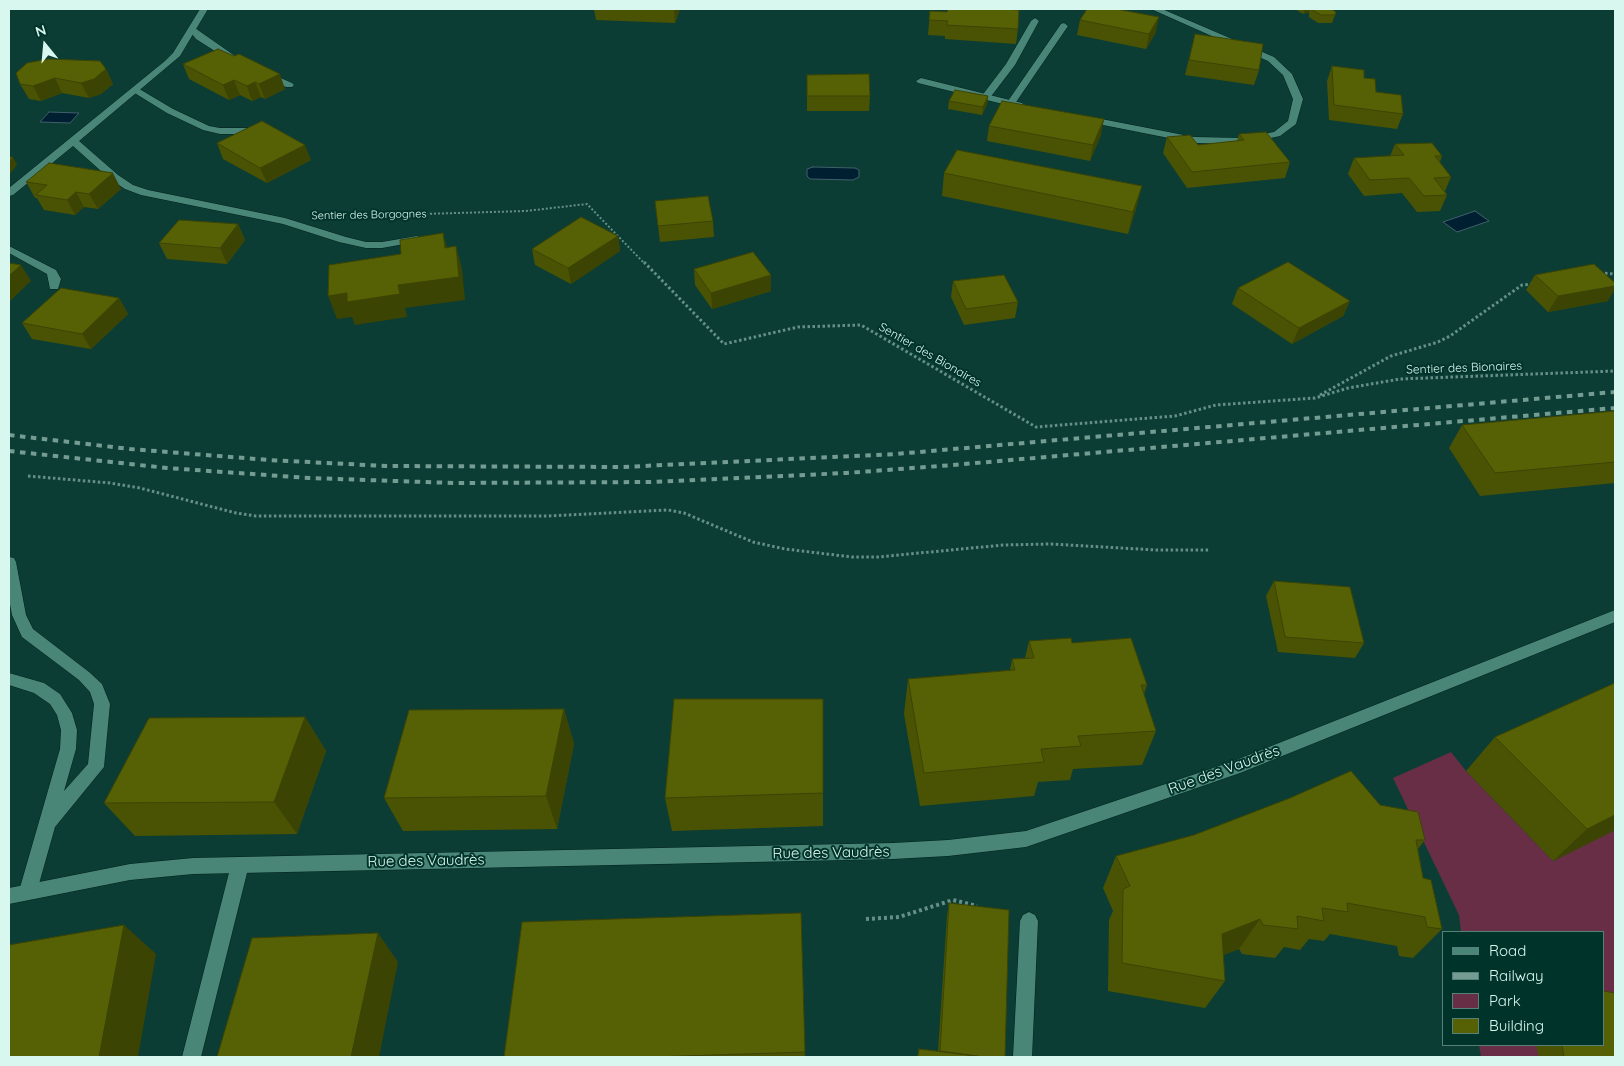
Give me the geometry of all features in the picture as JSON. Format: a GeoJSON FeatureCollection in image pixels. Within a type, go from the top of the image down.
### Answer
{"type":"FeatureCollection","features":[{"type":"Feature","properties":{"kind":"street"},"geometry":{"type":"LineString","coordinates":[[9,194],[177,54],[204,9]]}},
{"type":"Feature","properties":{"kind":"street"},"geometry":{"type":"LineString","coordinates":[[1074,116],[1151,133],[1194,140],[1242,141],[1277,134],[1293,122],[1298,100],[1287,74],[1271,59],[1155,9]]}},
{"type":"Feature","properties":{"kind":"street"},"geometry":{"type":"LineString","coordinates":[[986,97],[1010,65],[1035,21]]}},
{"type":"Feature","properties":{"kind":"street"},"geometry":{"type":"LineString","coordinates":[[1011,103],[1064,26]]}},
{"type":"Feature","properties":{"kind":"street"},"geometry":{"type":"LineString","coordinates":[[192,29],[199,37],[221,52],[244,64]]}},
{"type":"Feature","properties":{"kind":"street"},"geometry":{"type":"LineString","coordinates":[[262,73],[289,85]]}},
{"type":"Feature","properties":{"kind":"street"},"geometry":{"type":"LineString","coordinates":[[921,81],[1027,107]]}},
{"type":"Feature","properties":{"kind":"street"},"geometry":{"type":"LineString","coordinates":[[136,90],[206,128],[220,131],[269,131]]}},
{"type":"Feature","properties":{"kind":"street","name":"Sentier des Borgognes"},"geometry":{"type":"LineString","coordinates":[[73,141],[114,177],[130,187],[145,193],[285,221],[343,240],[366,245],[382,245],[423,238]]}},
{"type":"Feature","properties":{"kind":"street"},"geometry":{"type":"LineString","coordinates":[[9,248],[52,272],[55,279],[54,287]]}},
{"type":"Feature","properties":{"kind":"street"},"geometry":{"type":"LineString","coordinates":[[9,562],[12,595],[26,633],[84,676],[96,689],[102,704],[96,767],[47,824]]}},
{"type":"Feature","properties":{"kind":"street","name":"Rue des Vaudrès"},"geometry":{"type":"LineString","coordinates":[[9,896],[130,872],[193,866],[893,851],[948,848],[1026,839],[1234,768],[1615,616]]}},
{"type":"Feature","properties":{"kind":"street"},"geometry":{"type":"LineString","coordinates":[[9,679],[39,688],[55,699],[64,713],[68,730],[68,749],[28,891]]}},
{"type":"Feature","properties":{"kind":"street"},"geometry":{"type":"LineString","coordinates":[[191,1057],[240,865]]}},
{"type":"Feature","properties":{"kind":"street"},"geometry":{"type":"LineString","coordinates":[[1022,1057],[1029,921]]}},
{"type":"Feature","properties":{"kind":"path","name":"Sentier des Borgognes"},"geometry":{"type":"LineString","coordinates":[[351,217],[526,211],[588,204]]}},
{"type":"Feature","properties":{"kind":"path","name":"Sentier des Bionaires"},"geometry":{"type":"LineString","coordinates":[[588,204],[724,344],[804,326],[861,326],[1036,426],[1175,416],[1216,405],[1315,398],[1348,388],[1400,379],[1615,371]]}},
{"type":"Feature","properties":{"kind":"path"},"geometry":{"type":"LineString","coordinates":[[1590,274],[1600,272],[1615,274]]}},
{"type":"Feature","properties":{"kind":"path","name":"Sentier des Bionaires"},"geometry":{"type":"LineString","coordinates":[[1315,398],[1391,356],[1438,342],[1450,336],[1522,285],[1532,284]]}},
{"type":"Feature","properties":{"kind":"path"},"geometry":{"type":"LineString","coordinates":[[28,476],[110,483],[140,488],[236,513],[256,516],[503,516],[668,510],[684,513],[753,542],[785,549],[852,557],[878,557],[1003,545],[1051,544],[1156,550],[1209,550]]}},
{"type":"Feature","properties":{"kind":"path"},"geometry":{"type":"LineString","coordinates":[[866,919],[899,917],[953,900],[982,908]]}},
{"type":"Feature","properties":{"kind":"green space"},"geometry":{"type":"Polygon","coordinates":[[[1451,752],[1466,771],[1553,861],[1615,830],[1615,1057],[1481,1057],[1479,1046],[1604,1046],[1604,931],[1461,931],[1459,915],[1393,778],[1451,752]]]}},
{"type":"Feature","properties":{"kind":"water"},"geometry":{"type":"Polygon","coordinates":[[[49,112],[79,113],[70,123],[40,122],[49,112]]]}},
{"type":"Feature","properties":{"kind":"water"},"geometry":{"type":"Polygon","coordinates":[[[813,167],[855,168],[859,170],[859,177],[853,180],[810,179],[807,176],[807,169],[813,167]]]}},
{"type":"Feature","properties":{"kind":"water"},"geometry":{"type":"Polygon","coordinates":[[[1475,211],[1489,221],[1457,232],[1443,222],[1475,211]]]}},
{"type":"Feature","properties":{"kind":"building"},"geometry":{"type":"Polygon","coordinates":[[[948,9],[1019,10],[1018,29],[946,25],[948,21],[929,20],[930,11],[947,12],[948,9]]]}},
{"type":"Feature","properties":{"kind":"building"},"geometry":{"type":"Polygon","coordinates":[[[1087,9],[1116,9],[1159,17],[1149,34],[1080,20],[1087,9]]]}},
{"type":"Feature","properties":{"kind":"building"},"geometry":{"type":"Polygon","coordinates":[[[1311,9],[1331,9],[1336,12],[1335,15],[1321,15],[1311,9]]]}},
{"type":"Feature","properties":{"kind":"building"},"geometry":{"type":"Polygon","coordinates":[[[1195,34],[1263,44],[1259,70],[1189,60],[1195,34]]]}},
{"type":"Feature","properties":{"kind":"building"},"geometry":{"type":"Polygon","coordinates":[[[218,49],[234,56],[239,54],[280,74],[259,84],[255,82],[247,86],[234,80],[223,85],[183,64],[218,49]]]}},
{"type":"Feature","properties":{"kind":"building"},"geometry":{"type":"Polygon","coordinates":[[[48,59],[100,61],[106,69],[94,79],[81,83],[55,78],[33,86],[20,84],[16,73],[27,63],[48,59]]]}},
{"type":"Feature","properties":{"kind":"building"},"geometry":{"type":"Polygon","coordinates":[[[1332,66],[1364,70],[1364,78],[1375,79],[1376,92],[1401,95],[1403,114],[1334,105],[1332,66]]]}},
{"type":"Feature","properties":{"kind":"building"},"geometry":{"type":"Polygon","coordinates":[[[869,74],[870,96],[807,96],[807,75],[869,74]]]}},
{"type":"Feature","properties":{"kind":"building"},"geometry":{"type":"Polygon","coordinates":[[[955,90],[988,96],[983,107],[949,101],[955,90]]]}},
{"type":"Feature","properties":{"kind":"building"},"geometry":{"type":"Polygon","coordinates":[[[1002,101],[1104,119],[1093,145],[989,126],[1002,101]]]}},
{"type":"Feature","properties":{"kind":"building"},"geometry":{"type":"Polygon","coordinates":[[[262,121],[305,145],[260,168],[217,143],[262,121]]]}},
{"type":"Feature","properties":{"kind":"building"},"geometry":{"type":"Polygon","coordinates":[[[1266,132],[1290,162],[1192,172],[1167,137],[1190,135],[1198,145],[1244,140],[1239,134],[1266,132]]]}},
{"type":"Feature","properties":{"kind":"building"},"geometry":{"type":"Polygon","coordinates":[[[1432,143],[1442,156],[1435,156],[1451,177],[1434,178],[1447,195],[1424,196],[1409,178],[1370,180],[1354,158],[1404,155],[1395,144],[1432,143]]]}},
{"type":"Feature","properties":{"kind":"building"},"geometry":{"type":"Polygon","coordinates":[[[957,150],[1142,186],[1133,212],[944,173],[957,150]]]}},
{"type":"Feature","properties":{"kind":"building"},"geometry":{"type":"Polygon","coordinates":[[[49,163],[113,173],[89,194],[76,192],[67,200],[36,195],[47,185],[26,182],[49,163]]]}},
{"type":"Feature","properties":{"kind":"building"},"geometry":{"type":"Polygon","coordinates":[[[708,196],[713,221],[658,226],[655,201],[708,196]]]}},
{"type":"Feature","properties":{"kind":"building"},"geometry":{"type":"Polygon","coordinates":[[[581,217],[618,236],[568,268],[532,249],[581,217]]]}},
{"type":"Feature","properties":{"kind":"building"},"geometry":{"type":"Polygon","coordinates":[[[179,220],[238,224],[220,248],[159,243],[179,220]]]}},
{"type":"Feature","properties":{"kind":"building"},"geometry":{"type":"Polygon","coordinates":[[[443,233],[445,248],[456,246],[459,277],[398,285],[400,294],[347,302],[347,293],[328,296],[329,265],[401,254],[400,240],[443,233]]]}},
{"type":"Feature","properties":{"kind":"building"},"geometry":{"type":"Polygon","coordinates":[[[753,252],[771,275],[711,293],[694,269],[753,252]]]}},
{"type":"Feature","properties":{"kind":"building"},"geometry":{"type":"Polygon","coordinates":[[[1288,262],[1350,301],[1299,328],[1238,288],[1288,262]]]}},
{"type":"Feature","properties":{"kind":"building"},"geometry":{"type":"Polygon","coordinates":[[[9,263],[21,265],[9,276],[9,263]]]}},
{"type":"Feature","properties":{"kind":"building"},"geometry":{"type":"Polygon","coordinates":[[[1594,264],[1615,283],[1615,286],[1558,296],[1535,275],[1594,264]]]}},
{"type":"Feature","properties":{"kind":"building"},"geometry":{"type":"Polygon","coordinates":[[[1004,275],[1018,302],[966,309],[953,281],[1004,275]]]}},
{"type":"Feature","properties":{"kind":"building"},"geometry":{"type":"Polygon","coordinates":[[[61,288],[119,298],[82,334],[22,323],[61,288]]]}},
{"type":"Feature","properties":{"kind":"building"},"geometry":{"type":"Polygon","coordinates":[[[1615,411],[1615,462],[1495,473],[1462,425],[1615,411]]]}},
{"type":"Feature","properties":{"kind":"building"},"geometry":{"type":"Polygon","coordinates":[[[1274,581],[1350,587],[1364,643],[1285,637],[1274,581]]]}},
{"type":"Feature","properties":{"kind":"building"},"geometry":{"type":"Polygon","coordinates":[[[1071,638],[1072,643],[1131,638],[1147,685],[1141,685],[1156,731],[1078,736],[1081,746],[1041,749],[1044,762],[924,773],[908,679],[1015,670],[1012,659],[1034,658],[1029,641],[1071,638]]]}},
{"type":"Feature","properties":{"kind":"building"},"geometry":{"type":"Polygon","coordinates":[[[1615,683],[1615,815],[1587,829],[1495,737],[1615,683]]]}},
{"type":"Feature","properties":{"kind":"building"},"geometry":{"type":"Polygon","coordinates":[[[674,699],[823,699],[823,793],[665,798],[674,699]]]}},
{"type":"Feature","properties":{"kind":"building"},"geometry":{"type":"Polygon","coordinates":[[[564,709],[546,796],[384,798],[409,710],[564,709]]]}},
{"type":"Feature","properties":{"kind":"building"},"geometry":{"type":"Polygon","coordinates":[[[305,717],[274,802],[104,803],[149,718],[305,717]]]}},
{"type":"Feature","properties":{"kind":"building"},"geometry":{"type":"Polygon","coordinates":[[[1351,771],[1380,805],[1418,812],[1425,840],[1416,840],[1423,878],[1431,880],[1442,929],[1427,927],[1425,917],[1347,903],[1348,912],[1322,908],[1324,921],[1297,916],[1298,929],[1263,925],[1260,919],[1222,934],[1225,981],[1122,963],[1123,889],[1130,886],[1116,856],[1194,835],[1290,798],[1351,771]]]}},
{"type":"Feature","properties":{"kind":"building"},"geometry":{"type":"Polygon","coordinates":[[[949,903],[1009,910],[1005,1057],[984,1057],[940,1051],[949,903]]]}},
{"type":"Feature","properties":{"kind":"building"},"geometry":{"type":"Polygon","coordinates":[[[801,913],[805,1052],[651,1057],[504,1057],[522,922],[801,913]]]}},
{"type":"Feature","properties":{"kind":"building"},"geometry":{"type":"Polygon","coordinates":[[[124,925],[99,1057],[9,1057],[9,945],[124,925]]]}},
{"type":"Feature","properties":{"kind":"building"},"geometry":{"type":"Polygon","coordinates":[[[378,933],[351,1057],[217,1057],[252,938],[378,933]]]}},
{"type":"Feature","properties":{"kind":"building"},"geometry":{"type":"Polygon","coordinates":[[[1604,991],[1615,993],[1615,1057],[1564,1057],[1562,1046],[1604,1046],[1604,991]]]}},
{"type":"Feature","properties":{"kind":"building"},"geometry":{"type":"Polygon","coordinates":[[[919,1049],[984,1057],[918,1057],[919,1049]]]}},
{"type":"Feature","properties":{"kind":"railway"},"geometry":{"type":"LineString","coordinates":[[9,435],[130,449],[269,460],[386,466],[622,467],[896,454],[1615,392]]}},
{"type":"Feature","properties":{"kind":"railway"},"geometry":{"type":"LineString","coordinates":[[9,451],[167,468],[309,478],[454,483],[650,482],[846,473],[953,465],[1615,408]]}}]}
